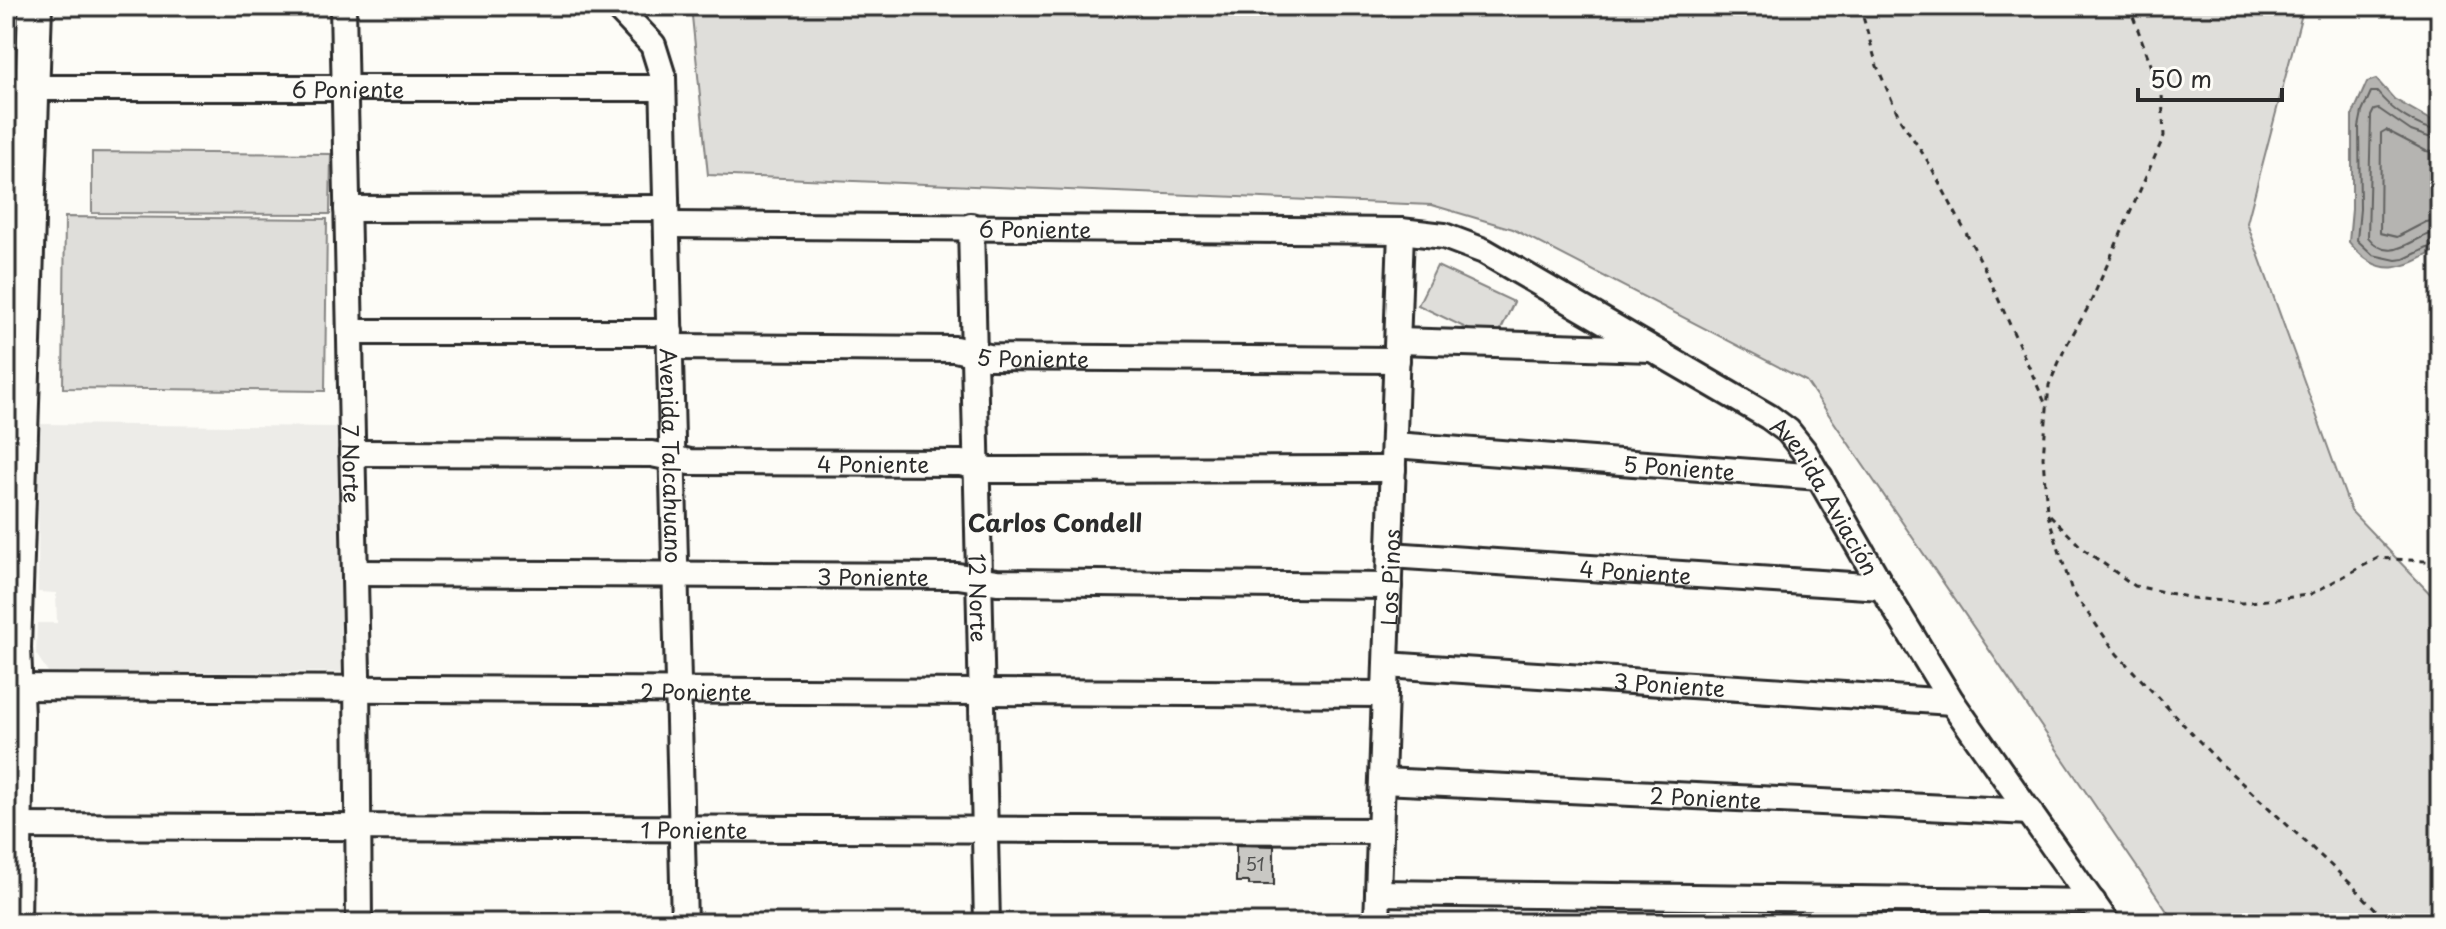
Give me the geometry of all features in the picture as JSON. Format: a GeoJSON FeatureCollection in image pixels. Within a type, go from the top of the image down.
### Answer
{"type":"FeatureCollection","features":[{"type":"Feature","properties":{"kind":"street"},"geometry":{"type":"LineString","coordinates":[[14,923],[11,547],[16,257],[23,104],[35,6]]}},
{"type":"Feature","properties":{"kind":"street","name":"7 Norte"},"geometry":{"type":"LineString","coordinates":[[343,6],[359,923]]}},
{"type":"Feature","properties":{"kind":"street","name":"Avenida Talcahuano"},"geometry":{"type":"LineString","coordinates":[[616,6],[653,45],[661,65],[663,88],[684,923]]}},
{"type":"Feature","properties":{"kind":"street","name":"6 Poniente"},"geometry":{"type":"LineString","coordinates":[[23,104],[345,88],[663,88]]}},
{"type":"Feature","properties":{"kind":"street","name":"6 Poniente"},"geometry":{"type":"LineString","coordinates":[[347,209],[971,226],[1401,231]]}},
{"type":"Feature","properties":{"kind":"street","name":"12 Norte"},"geometry":{"type":"LineString","coordinates":[[971,226],[987,923]]}},
{"type":"Feature","properties":{"kind":"street","name":"Avenida Aviación"},"geometry":{"type":"LineString","coordinates":[[1401,231],[1444,236],[1474,246],[1779,424],[1797,441],[1952,702],[2107,923]]}},
{"type":"Feature","properties":{"kind":"street","name":"Los Pinos"},"geometry":{"type":"LineString","coordinates":[[1377,923],[1401,231]]}},
{"type":"Feature","properties":{"kind":"street","name":"5 Poniente"},"geometry":{"type":"LineString","coordinates":[[350,332],[955,349],[989,357],[1397,351]]}},
{"type":"Feature","properties":{"kind":"street"},"geometry":{"type":"LineString","coordinates":[[1397,351],[1653,349]]}},
{"type":"Feature","properties":{"kind":"street","name":"4 Poniente"},"geometry":{"type":"LineString","coordinates":[[352,453],[652,454],[690,462],[961,463],[989,470],[1394,457]]}},
{"type":"Feature","properties":{"kind":"street","name":"5 Poniente"},"geometry":{"type":"LineString","coordinates":[[1394,457],[1820,477]]}},
{"type":"Feature","properties":{"kind":"street","name":"4 Poniente"},"geometry":{"type":"LineString","coordinates":[[1390,555],[1882,587]]}},
{"type":"Feature","properties":{"kind":"street","name":"3 Poniente"},"geometry":{"type":"LineString","coordinates":[[355,573],[958,576],[997,582],[1389,586]]}},
{"type":"Feature","properties":{"kind":"street","name":"3 Poniente"},"geometry":{"type":"LineString","coordinates":[[1386,665],[1952,702]]}},
{"type":"Feature","properties":{"kind":"street","name":"2 Poniente"},"geometry":{"type":"LineString","coordinates":[[11,687],[1385,694]]}},
{"type":"Feature","properties":{"kind":"street","name":"2 Poniente"},"geometry":{"type":"LineString","coordinates":[[1382,781],[2030,812]]}},
{"type":"Feature","properties":{"kind":"street","name":"1 Poniente"},"geometry":{"type":"LineString","coordinates":[[11,826],[1380,831]]}},
{"type":"Feature","properties":{"kind":"street"},"geometry":{"type":"LineString","coordinates":[[1378,893],[2093,902]]}},
{"type":"Feature","properties":{"kind":"path"},"geometry":{"type":"LineString","coordinates":[[1860,6],[1877,66],[1900,119],[1929,163],[1983,265],[2047,408]]}},
{"type":"Feature","properties":{"kind":"path"},"geometry":{"type":"LineString","coordinates":[[2129,6],[2162,94],[2164,136],[2089,306],[2066,346],[2049,385],[2043,457],[2047,512],[2072,591],[2117,654],[2217,760],[2389,923]]}},
{"type":"Feature","properties":{"kind":"path"},"geometry":{"type":"LineString","coordinates":[[2047,512],[2083,549],[2135,586],[2192,598],[2242,603],[2309,595],[2378,558],[2440,562]]}},
{"type":"Feature","properties":{"kind":"shaded area"},"geometry":{"type":"Polygon","coordinates":[[[691,6],[2304,6],[2247,223],[2351,511],[2440,604],[2440,923],[2175,923],[1806,381],[1513,229],[1432,205],[708,175],[691,6]]]}},
{"type":"Feature","properties":{"kind":"shaded area"},"geometry":{"type":"Polygon","coordinates":[[[92,152],[331,154],[330,214],[92,213],[92,152]]]}},
{"type":"Feature","properties":{"kind":"shaded area"},"geometry":{"type":"Polygon","coordinates":[[[65,217],[327,219],[325,391],[63,388],[65,217]]]}},
{"type":"Feature","properties":{"kind":"shaded area"},"geometry":{"type":"Polygon","coordinates":[[[1437,266],[1514,302],[1495,342],[1418,305],[1437,266]]]}},
{"type":"Feature","properties":{"kind":"shaded area"},"geometry":{"type":"Polygon","coordinates":[[[39,424],[340,427],[346,666],[342,672],[48,672],[36,654],[37,623],[57,623],[56,593],[38,592],[39,424]]]}},
{"type":"Feature","properties":{"kind":"water"},"geometry":{"type":"Polygon","coordinates":[[[2376,79],[2394,99],[2440,125],[2440,248],[2392,268],[2371,262],[2349,242],[2352,116],[2367,82],[2376,79]]]}},
{"type":"Feature","properties":{"kind":"building"},"geometry":{"type":"Polygon","coordinates":[[[1236,845],[1274,846],[1274,885],[1236,882],[1236,845]]]}},
{"type":"Feature","properties":{"kind":"district","name":"Carlos Condell"},"geometry":{"type":"Point","coordinates":[1055,522]}}]}
